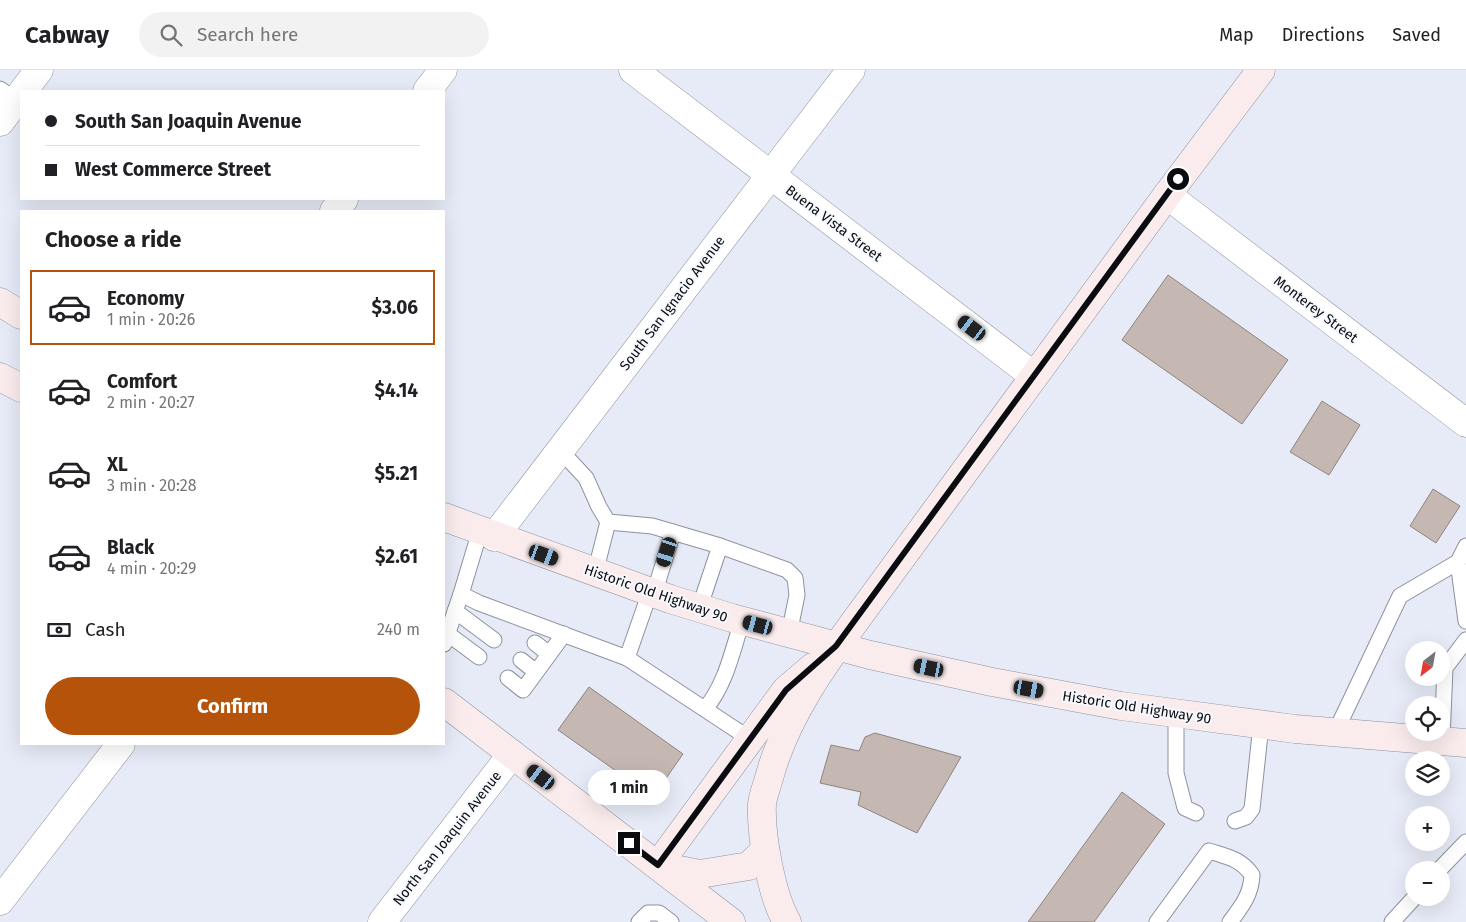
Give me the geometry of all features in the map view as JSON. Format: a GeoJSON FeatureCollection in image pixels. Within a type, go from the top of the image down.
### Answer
{"type":"FeatureCollection","features":[{"type":"Feature","properties":{"kind":"main road"},"geometry":{"type":"LineString","coordinates":[[787,922],[783,916],[771,880],[762,827],[762,802],[774,758],[802,701],[836,646],[1167,194],[1261,70]]}},
{"type":"Feature","properties":{"kind":"main road"},"geometry":{"type":"LineString","coordinates":[[0,302],[20,314]]}},
{"type":"Feature","properties":{"kind":"main road","name":"Historic Old Highway 90"},"geometry":{"type":"LineString","coordinates":[[445,517],[652,593],[742,621],[836,646],[992,682],[1121,706],[1335,733],[1454,742]]}},
{"type":"Feature","properties":{"kind":"main road"},"geometry":{"type":"LineString","coordinates":[[658,865],[786,690],[836,646]]}},
{"type":"Feature","properties":{"kind":"main road"},"geometry":{"type":"LineString","coordinates":[[445,703],[731,922]]}},
{"type":"Feature","properties":{"kind":"main road"},"geometry":{"type":"LineString","coordinates":[[658,865],[700,874],[749,866],[765,850]]}},
{"type":"Feature","properties":{"kind":"street"},"geometry":{"type":"LineString","coordinates":[[0,122],[15,94],[39,70]]}},
{"type":"Feature","properties":{"kind":"street"},"geometry":{"type":"LineString","coordinates":[[428,90],[443,70]]}},
{"type":"Feature","properties":{"kind":"street","name":"Buena Vista Street"},"geometry":{"type":"LineString","coordinates":[[633,70],[1034,376]]}},
{"type":"Feature","properties":{"kind":"street","name":"South San Ignacio Avenue"},"geometry":{"type":"LineString","coordinates":[[487,534],[560,450],[850,70]]}},
{"type":"Feature","properties":{"kind":"street","name":"Monterey Street"},"geometry":{"type":"LineString","coordinates":[[1167,194],[1466,423]]}},
{"type":"Feature","properties":{"kind":"street"},"geometry":{"type":"LineString","coordinates":[[335,210],[343,200]]}},
{"type":"Feature","properties":{"kind":"street"},"geometry":{"type":"LineString","coordinates":[[0,901],[120,745]]}},
{"type":"Feature","properties":{"kind":"street","name":"North San Joaquin Avenue"},"geometry":{"type":"LineString","coordinates":[[382,922],[512,754]]}},
{"type":"Feature","properties":{"kind":"lane"},"geometry":{"type":"LineString","coordinates":[[560,450],[586,478],[608,522],[595,573]]}},
{"type":"Feature","properties":{"kind":"lane"},"geometry":{"type":"LineString","coordinates":[[608,522],[652,526],[720,546],[787,570],[795,578],[797,595],[789,634]]}},
{"type":"Feature","properties":{"kind":"lane"},"geometry":{"type":"LineString","coordinates":[[627,658],[673,532]]}},
{"type":"Feature","properties":{"kind":"lane"},"geometry":{"type":"LineString","coordinates":[[480,657],[446,639],[461,594],[487,534]]}},
{"type":"Feature","properties":{"kind":"lane"},"geometry":{"type":"LineString","coordinates":[[699,608],[720,546]]}},
{"type":"Feature","properties":{"kind":"lane"},"geometry":{"type":"LineString","coordinates":[[1335,733],[1400,596],[1458,562],[1466,546]]}},
{"type":"Feature","properties":{"kind":"lane"},"geometry":{"type":"LineString","coordinates":[[1458,562],[1466,621]]}},
{"type":"Feature","properties":{"kind":"lane"},"geometry":{"type":"LineString","coordinates":[[461,594],[627,658],[750,739]]}},
{"type":"Feature","properties":{"kind":"lane"},"geometry":{"type":"LineString","coordinates":[[486,605],[508,622]]}},
{"type":"Feature","properties":{"kind":"lane"},"geometry":{"type":"LineString","coordinates":[[455,611],[494,640]]}},
{"type":"Feature","properties":{"kind":"lane"},"geometry":{"type":"LineString","coordinates":[[705,709],[715,697],[723,682],[742,621]]}},
{"type":"Feature","properties":{"kind":"lane"},"geometry":{"type":"LineString","coordinates":[[508,678],[523,690],[564,634]]}},
{"type":"Feature","properties":{"kind":"lane"},"geometry":{"type":"LineString","coordinates":[[1454,742],[1445,668],[1466,640]]}},
{"type":"Feature","properties":{"kind":"lane"},"geometry":{"type":"LineString","coordinates":[[535,643],[550,654]]}},
{"type":"Feature","properties":{"kind":"lane"},"geometry":{"type":"LineString","coordinates":[[521,660],[536,672]]}},
{"type":"Feature","properties":{"kind":"lane"},"geometry":{"type":"LineString","coordinates":[[1176,713],[1176,773],[1185,808],[1196,813]]}},
{"type":"Feature","properties":{"kind":"lane"},"geometry":{"type":"LineString","coordinates":[[1235,821],[1246,817],[1252,809],[1261,724]]}},
{"type":"Feature","properties":{"kind":"lane"},"geometry":{"type":"LineString","coordinates":[[1448,861],[1466,842]]}},
{"type":"Feature","properties":{"kind":"lane"},"geometry":{"type":"LineString","coordinates":[[1157,922],[1210,851],[1233,858],[1246,866],[1252,875],[1252,887],[1245,902],[1230,922]]}},
{"type":"Feature","properties":{"kind":"lane"},"geometry":{"type":"LineString","coordinates":[[1392,922],[1407,906]]}},
{"type":"Feature","properties":{"kind":"lane"},"geometry":{"type":"LineString","coordinates":[[639,922],[648,914],[659,913],[671,922]]}},
{"type":"Feature","properties":{"kind":"building"},"geometry":{"type":"Polygon","coordinates":[[[1168,275],[1288,360],[1242,424],[1122,340],[1168,275]]]}},
{"type":"Feature","properties":{"kind":"building"},"geometry":{"type":"Polygon","coordinates":[[[1322,401],[1360,425],[1329,475],[1290,452],[1322,401]]]}},
{"type":"Feature","properties":{"kind":"building"},"geometry":{"type":"Polygon","coordinates":[[[1433,489],[1460,506],[1436,543],[1410,526],[1433,489]]]}},
{"type":"Feature","properties":{"kind":"building"},"geometry":{"type":"Polygon","coordinates":[[[589,687],[683,754],[653,797],[558,730],[589,687]]]}},
{"type":"Feature","properties":{"kind":"building"},"geometry":{"type":"Polygon","coordinates":[[[875,733],[961,757],[917,833],[858,805],[861,792],[820,783],[831,745],[859,751],[865,737],[875,733]]]}},
{"type":"Feature","properties":{"kind":"building"},"geometry":{"type":"Polygon","coordinates":[[[1122,792],[1165,824],[1094,922],[1028,922],[1122,792]]]}},
{"type":"Feature","properties":{"kind":"route"},"geometry":{"type":"LineString","coordinates":[[629,843],[658,865],[786,690],[836,646],[1178,179]]}}]}
